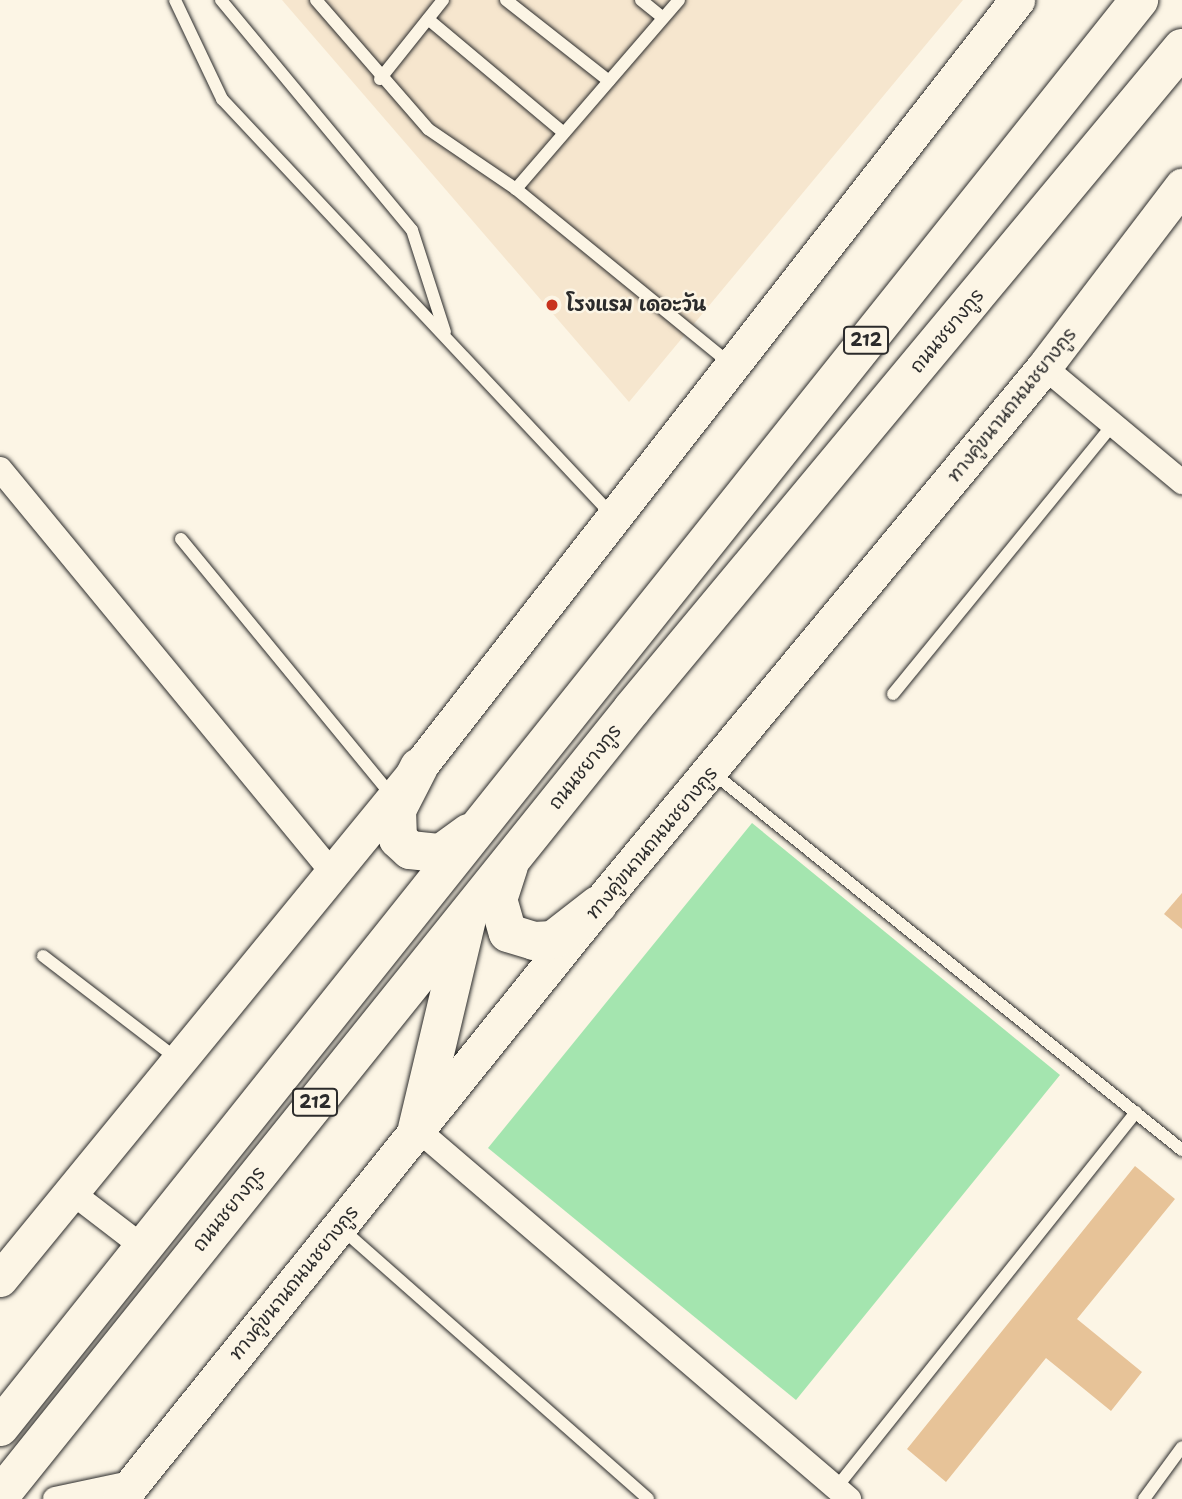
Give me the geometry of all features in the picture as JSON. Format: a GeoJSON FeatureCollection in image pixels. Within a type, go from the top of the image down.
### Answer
{"type":"FeatureCollection","features":[{"type":"Feature","properties":{"kind":"main road"},"geometry":{"type":"LineString","coordinates":[[0,1279],[331,871],[419,767],[1017,0]]}},
{"type":"Feature","properties":{"kind":"main road","name":"212"},"geometry":{"type":"LineString","coordinates":[[0,1427],[1139,0]]}},
{"type":"Feature","properties":{"kind":"main road","name":"ถนนชยางกูร"},"geometry":{"type":"LineString","coordinates":[[0,1496],[516,851],[1182,48]]}},
{"type":"Feature","properties":{"kind":"main road","name":"ทางคู่ขนานถนนชยางกูร"},"geometry":{"type":"LineString","coordinates":[[124,1495],[598,905],[712,772],[1044,367],[1181,188]]}},
{"type":"Feature","properties":{"kind":"main road"},"geometry":{"type":"LineString","coordinates":[[419,767],[397,810],[398,839],[410,850],[441,853],[483,823]]}},
{"type":"Feature","properties":{"kind":"main road"},"geometry":{"type":"LineString","coordinates":[[516,851],[500,883],[498,899],[508,933],[534,941],[553,940],[598,905]]}},
{"type":"Feature","properties":{"kind":"main road"},"geometry":{"type":"LineString","coordinates":[[417,1129],[469,910]]}},
{"type":"Feature","properties":{"kind":"street"},"geometry":{"type":"LineString","coordinates":[[1044,367],[1182,482]]}},
{"type":"Feature","properties":{"kind":"street"},"geometry":{"type":"LineString","coordinates":[[0,469],[331,871]]}},
{"type":"Feature","properties":{"kind":"street"},"geometry":{"type":"LineString","coordinates":[[417,1129],[843,1494]]}},
{"type":"Feature","properties":{"kind":"street"},"geometry":{"type":"LineString","coordinates":[[70,1191],[143,1247]]}},
{"type":"Feature","properties":{"kind":"street"},"geometry":{"type":"LineString","coordinates":[[55,1499],[124,1495]]}},
{"type":"Feature","properties":{"kind":"lane"},"geometry":{"type":"LineString","coordinates":[[175,0],[222,99],[614,517]]}},
{"type":"Feature","properties":{"kind":"lane"},"geometry":{"type":"LineString","coordinates":[[221,0],[412,230],[447,337]]}},
{"type":"Feature","properties":{"kind":"lane"},"geometry":{"type":"LineString","coordinates":[[316,0],[380,79],[428,129],[516,189],[733,365]]}},
{"type":"Feature","properties":{"kind":"lane"},"geometry":{"type":"LineString","coordinates":[[380,79],[443,0]]}},
{"type":"Feature","properties":{"kind":"lane"},"geometry":{"type":"LineString","coordinates":[[506,0],[609,80]]}},
{"type":"Feature","properties":{"kind":"lane"},"geometry":{"type":"LineString","coordinates":[[641,0],[663,18]]}},
{"type":"Feature","properties":{"kind":"lane"},"geometry":{"type":"LineString","coordinates":[[516,189],[679,0]]}},
{"type":"Feature","properties":{"kind":"lane"},"geometry":{"type":"LineString","coordinates":[[428,19],[564,133]]}},
{"type":"Feature","properties":{"kind":"lane"},"geometry":{"type":"LineString","coordinates":[[893,694],[1113,424]]}},
{"type":"Feature","properties":{"kind":"lane"},"geometry":{"type":"LineString","coordinates":[[181,539],[394,797]]}},
{"type":"Feature","properties":{"kind":"lane"},"geometry":{"type":"LineString","coordinates":[[712,772],[1182,1150]]}},
{"type":"Feature","properties":{"kind":"lane"},"geometry":{"type":"LineString","coordinates":[[43,956],[177,1060]]}},
{"type":"Feature","properties":{"kind":"lane"},"geometry":{"type":"LineString","coordinates":[[843,1494],[1136,1112]]}},
{"type":"Feature","properties":{"kind":"lane"},"geometry":{"type":"LineString","coordinates":[[339,1226],[648,1499]]}},
{"type":"Feature","properties":{"kind":"lane"},"geometry":{"type":"LineString","coordinates":[[1144,1499],[1182,1447]]}},
{"type":"Feature","properties":{"kind":"shaded area"},"geometry":{"type":"Polygon","coordinates":[[[282,0],[963,0],[629,402],[282,0]]]}},
{"type":"Feature","properties":{"kind":"green space"},"geometry":{"type":"Polygon","coordinates":[[[752,823],[1060,1075],[796,1400],[488,1148],[752,823]]]}},
{"type":"Feature","properties":{"kind":"building"},"geometry":{"type":"Polygon","coordinates":[[[1182,893],[1182,929],[1164,914],[1182,893]]]}},
{"type":"Feature","properties":{"kind":"building"},"geometry":{"type":"Polygon","coordinates":[[[1135,1166],[1175,1199],[1077,1319],[1142,1372],[1111,1411],[1046,1358],[946,1482],[907,1449],[1135,1166]]]}},
{"type":"Feature","properties":{"kind":"place","name":"โรงแรม เดอะวัน"},"geometry":{"type":"Point","coordinates":[552,305]}}]}
